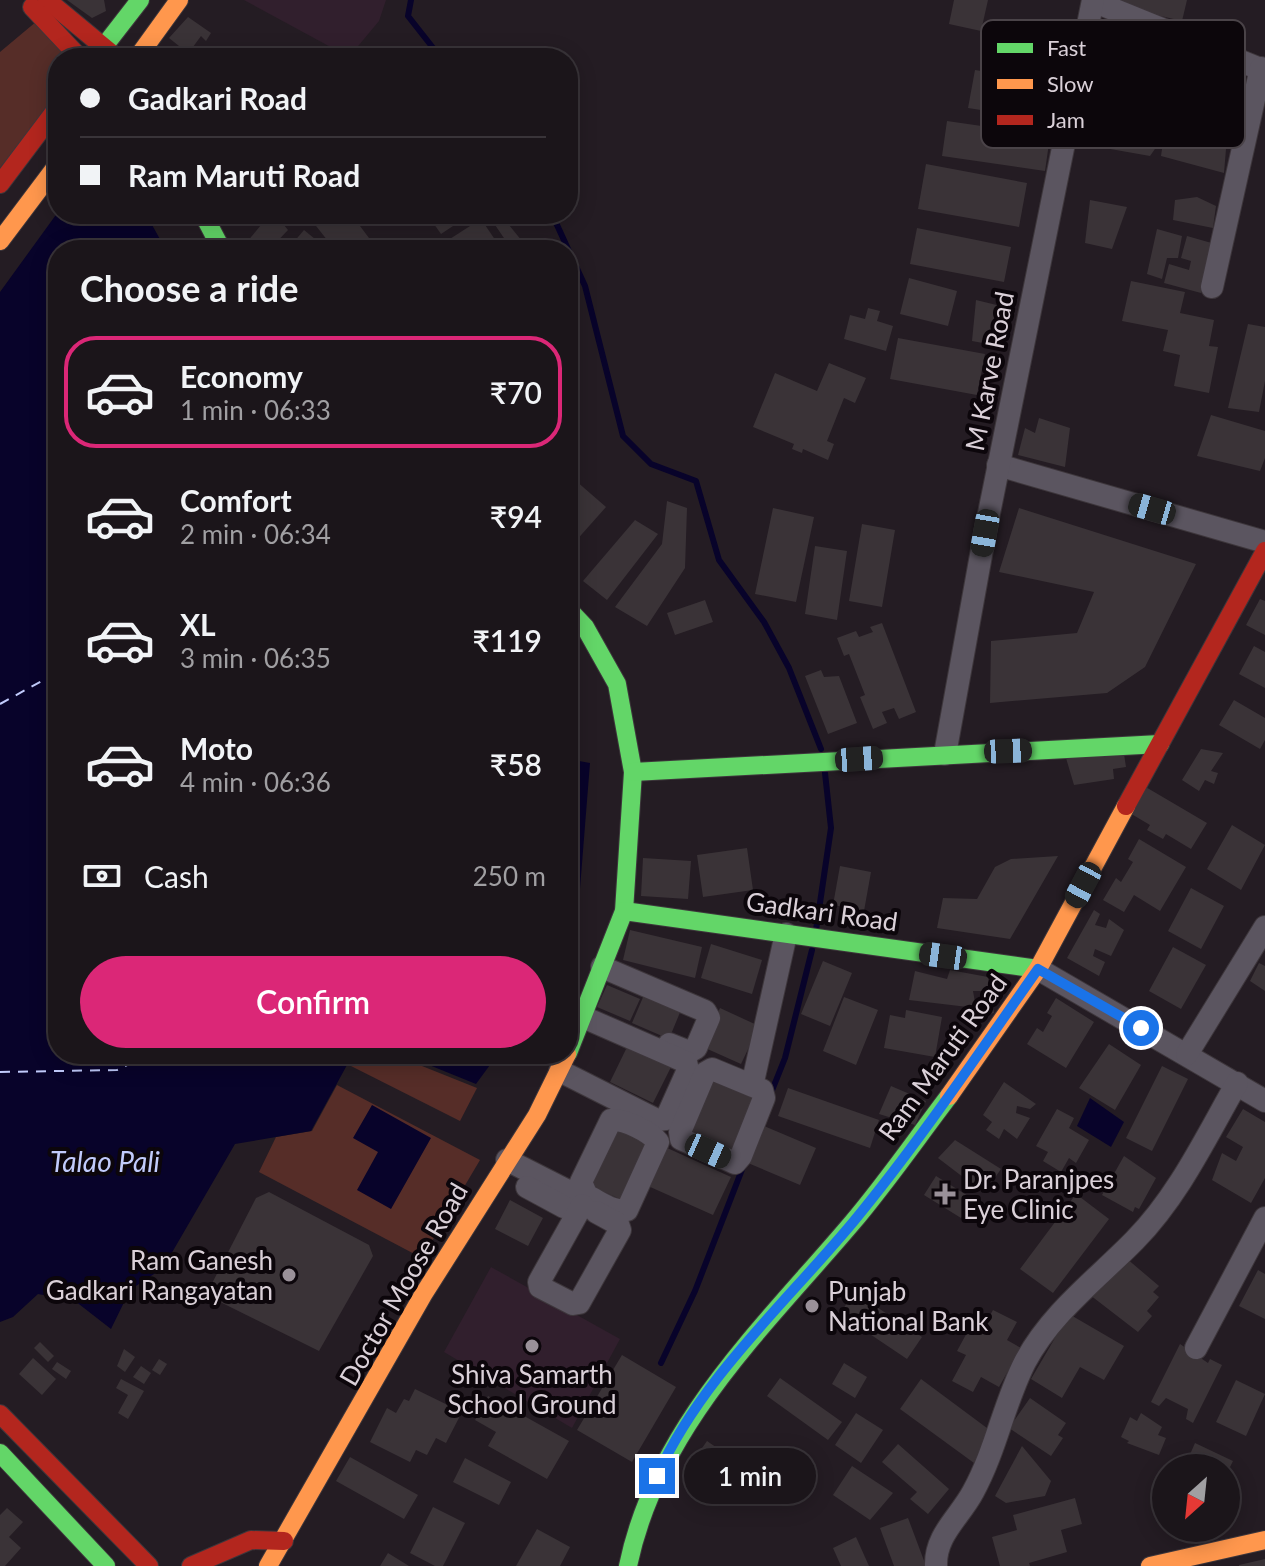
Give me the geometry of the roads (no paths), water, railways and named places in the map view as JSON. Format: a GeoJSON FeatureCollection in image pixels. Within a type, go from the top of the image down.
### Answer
{"type":"FeatureCollection","features":[{"type":"Feature","properties":{"kind":"street"},"geometry":{"type":"LineString","coordinates":[[27,0],[71,48]]}},
{"type":"Feature","properties":{"kind":"street"},"geometry":{"type":"LineString","coordinates":[[47,0],[99,48]]}},
{"type":"Feature","properties":{"kind":"street"},"geometry":{"type":"LineString","coordinates":[[110,48],[140,0]]}},
{"type":"Feature","properties":{"kind":"street"},"geometry":{"type":"LineString","coordinates":[[144,48],[179,0]]}},
{"type":"Feature","properties":{"kind":"street"},"geometry":{"type":"LineString","coordinates":[[1093,0],[1142,20]]}},
{"type":"Feature","properties":{"kind":"street","name":"M Karve Road"},"geometry":{"type":"LineString","coordinates":[[1089,20],[1093,0]]}},
{"type":"Feature","properties":{"kind":"street"},"geometry":{"type":"LineString","coordinates":[[1245,146],[1263,69]]}},
{"type":"Feature","properties":{"kind":"street"},"geometry":{"type":"LineString","coordinates":[[0,184],[48,120]]}},
{"type":"Feature","properties":{"kind":"street","name":"M Karve Road"},"geometry":{"type":"LineString","coordinates":[[945,754],[998,465],[1063,148]]}},
{"type":"Feature","properties":{"kind":"street"},"geometry":{"type":"LineString","coordinates":[[1212,287],[1245,148]]}},
{"type":"Feature","properties":{"kind":"street"},"geometry":{"type":"LineString","coordinates":[[0,241],[48,177]]}},
{"type":"Feature","properties":{"kind":"street"},"geometry":{"type":"LineString","coordinates":[[998,465],[1265,542]]}},
{"type":"Feature","properties":{"kind":"street","name":"Ram Maruti Road"},"geometry":{"type":"LineString","coordinates":[[628,1566],[637,1522],[668,1453],[713,1384],[855,1220],[955,1088],[1038,969],[1265,551]]}},
{"type":"Feature","properties":{"kind":"street","name":"Doctor Moose Road"},"geometry":{"type":"LineString","coordinates":[[578,620],[617,684],[633,772],[624,911],[578,1028]]}},
{"type":"Feature","properties":{"kind":"street"},"geometry":{"type":"LineString","coordinates":[[633,772],[1160,744]]}},
{"type":"Feature","properties":{"kind":"street","name":"Gadkari Road"},"geometry":{"type":"LineString","coordinates":[[624,911],[1038,969],[1265,1101]]}},
{"type":"Feature","properties":{"kind":"street"},"geometry":{"type":"LineString","coordinates":[[1187,1054],[1265,927]]}},
{"type":"Feature","properties":{"kind":"street"},"geometry":{"type":"LineString","coordinates":[[700,1058],[754,1082],[786,934]]}},
{"type":"Feature","properties":{"kind":"street"},"geometry":{"type":"LineString","coordinates":[[585,1012],[689,1052],[696,1048],[709,1018],[705,1011],[602,967]]}},
{"type":"Feature","properties":{"kind":"street"},"geometry":{"type":"LineString","coordinates":[[573,1064],[657,1120],[666,1119],[688,1070],[686,1062],[585,1012]]}},
{"type":"Feature","properties":{"kind":"street","name":"Doctor Moose Road"},"geometry":{"type":"LineString","coordinates":[[268,1566],[306,1507],[421,1298],[562,1064]]}},
{"type":"Feature","properties":{"kind":"street"},"geometry":{"type":"LineString","coordinates":[[936,1566],[940,1539],[979,1480],[998,1440],[1025,1362],[1074,1296],[1135,1240],[1175,1192],[1237,1083]]}},
{"type":"Feature","properties":{"kind":"street"},"geometry":{"type":"LineString","coordinates":[[503,1166],[576,1200],[542,1250]]}},
{"type":"Feature","properties":{"kind":"street"},"geometry":{"type":"LineString","coordinates":[[1196,1348],[1265,1218]]}},
{"type":"Feature","properties":{"kind":"street"},"geometry":{"type":"LineString","coordinates":[[0,1414],[149,1566]]}},
{"type":"Feature","properties":{"kind":"street"},"geometry":{"type":"LineString","coordinates":[[0,1453],[106,1566]]}},
{"type":"Feature","properties":{"kind":"street"},"geometry":{"type":"LineString","coordinates":[[200,1564],[251,1540],[284,1541]]}},
{"type":"Feature","properties":{"kind":"street"},"geometry":{"type":"LineString","coordinates":[[1150,1566],[1265,1540]]}},
{"type":"Feature","properties":{"kind":"water","name":"Talao Pali"},"geometry":{"type":"Polygon","coordinates":[[[49,224],[152,224],[160,240],[48,240],[48,1064],[348,1064],[311,1131],[235,1144],[163,1268],[130,1290],[111,1329],[75,1301],[38,1294],[13,1317],[0,1322],[0,292],[49,224]]]}},
{"type":"Feature","properties":{"kind":"water"},"geometry":{"type":"Polygon","coordinates":[[[578,761],[590,763],[578,903],[578,761]]]}},
{"type":"Feature","properties":{"kind":"water"},"geometry":{"type":"Polygon","coordinates":[[[427,1064],[491,1064],[476,1084],[427,1064]]]}},
{"type":"Feature","properties":{"kind":"water"},"geometry":{"type":"Polygon","coordinates":[[[1090,1098],[1124,1122],[1111,1147],[1077,1126],[1090,1098]]]}},
{"type":"Feature","properties":{"kind":"water"},"geometry":{"type":"Polygon","coordinates":[[[372,1105],[431,1138],[391,1209],[357,1190],[378,1152],[353,1138],[372,1105]]]}},
{"type":"Feature","properties":{"kind":"waterway"},"geometry":{"type":"LineString","coordinates":[[411,0],[408,16],[433,48]]}},
{"type":"Feature","properties":{"kind":"waterway"},"geometry":{"type":"LineString","coordinates":[[557,224],[564,240]]}},
{"type":"Feature","properties":{"kind":"waterway"},"geometry":{"type":"LineString","coordinates":[[578,271],[585,286],[623,436],[651,464],[696,481],[719,560],[764,622],[789,668],[821,749]]}},
{"type":"Feature","properties":{"kind":"waterway"},"geometry":{"type":"LineString","coordinates":[[816,930],[831,828],[825,773]]}},
{"type":"Feature","properties":{"kind":"waterway"},"geometry":{"type":"LineString","coordinates":[[771,1093],[785,1058],[812,950]]}},
{"type":"Feature","properties":{"kind":"waterway"},"geometry":{"type":"LineString","coordinates":[[661,1363],[695,1291],[743,1167]]}},
{"type":"Feature","properties":{"kind":"place","name":"Dr. Paranjpes Eye Clinic"},"geometry":{"type":"Point","coordinates":[945,1194]}},
{"type":"Feature","properties":{"kind":"place","name":"Ram Ganesh Gadkari Rangayatan"},"geometry":{"type":"Point","coordinates":[289,1275]}},
{"type":"Feature","properties":{"kind":"place","name":"Punjab National Bank"},"geometry":{"type":"Point","coordinates":[812,1306]}},
{"type":"Feature","properties":{"kind":"place","name":"Shiva Samarth School Ground"},"geometry":{"type":"Point","coordinates":[532,1346]}}]}
